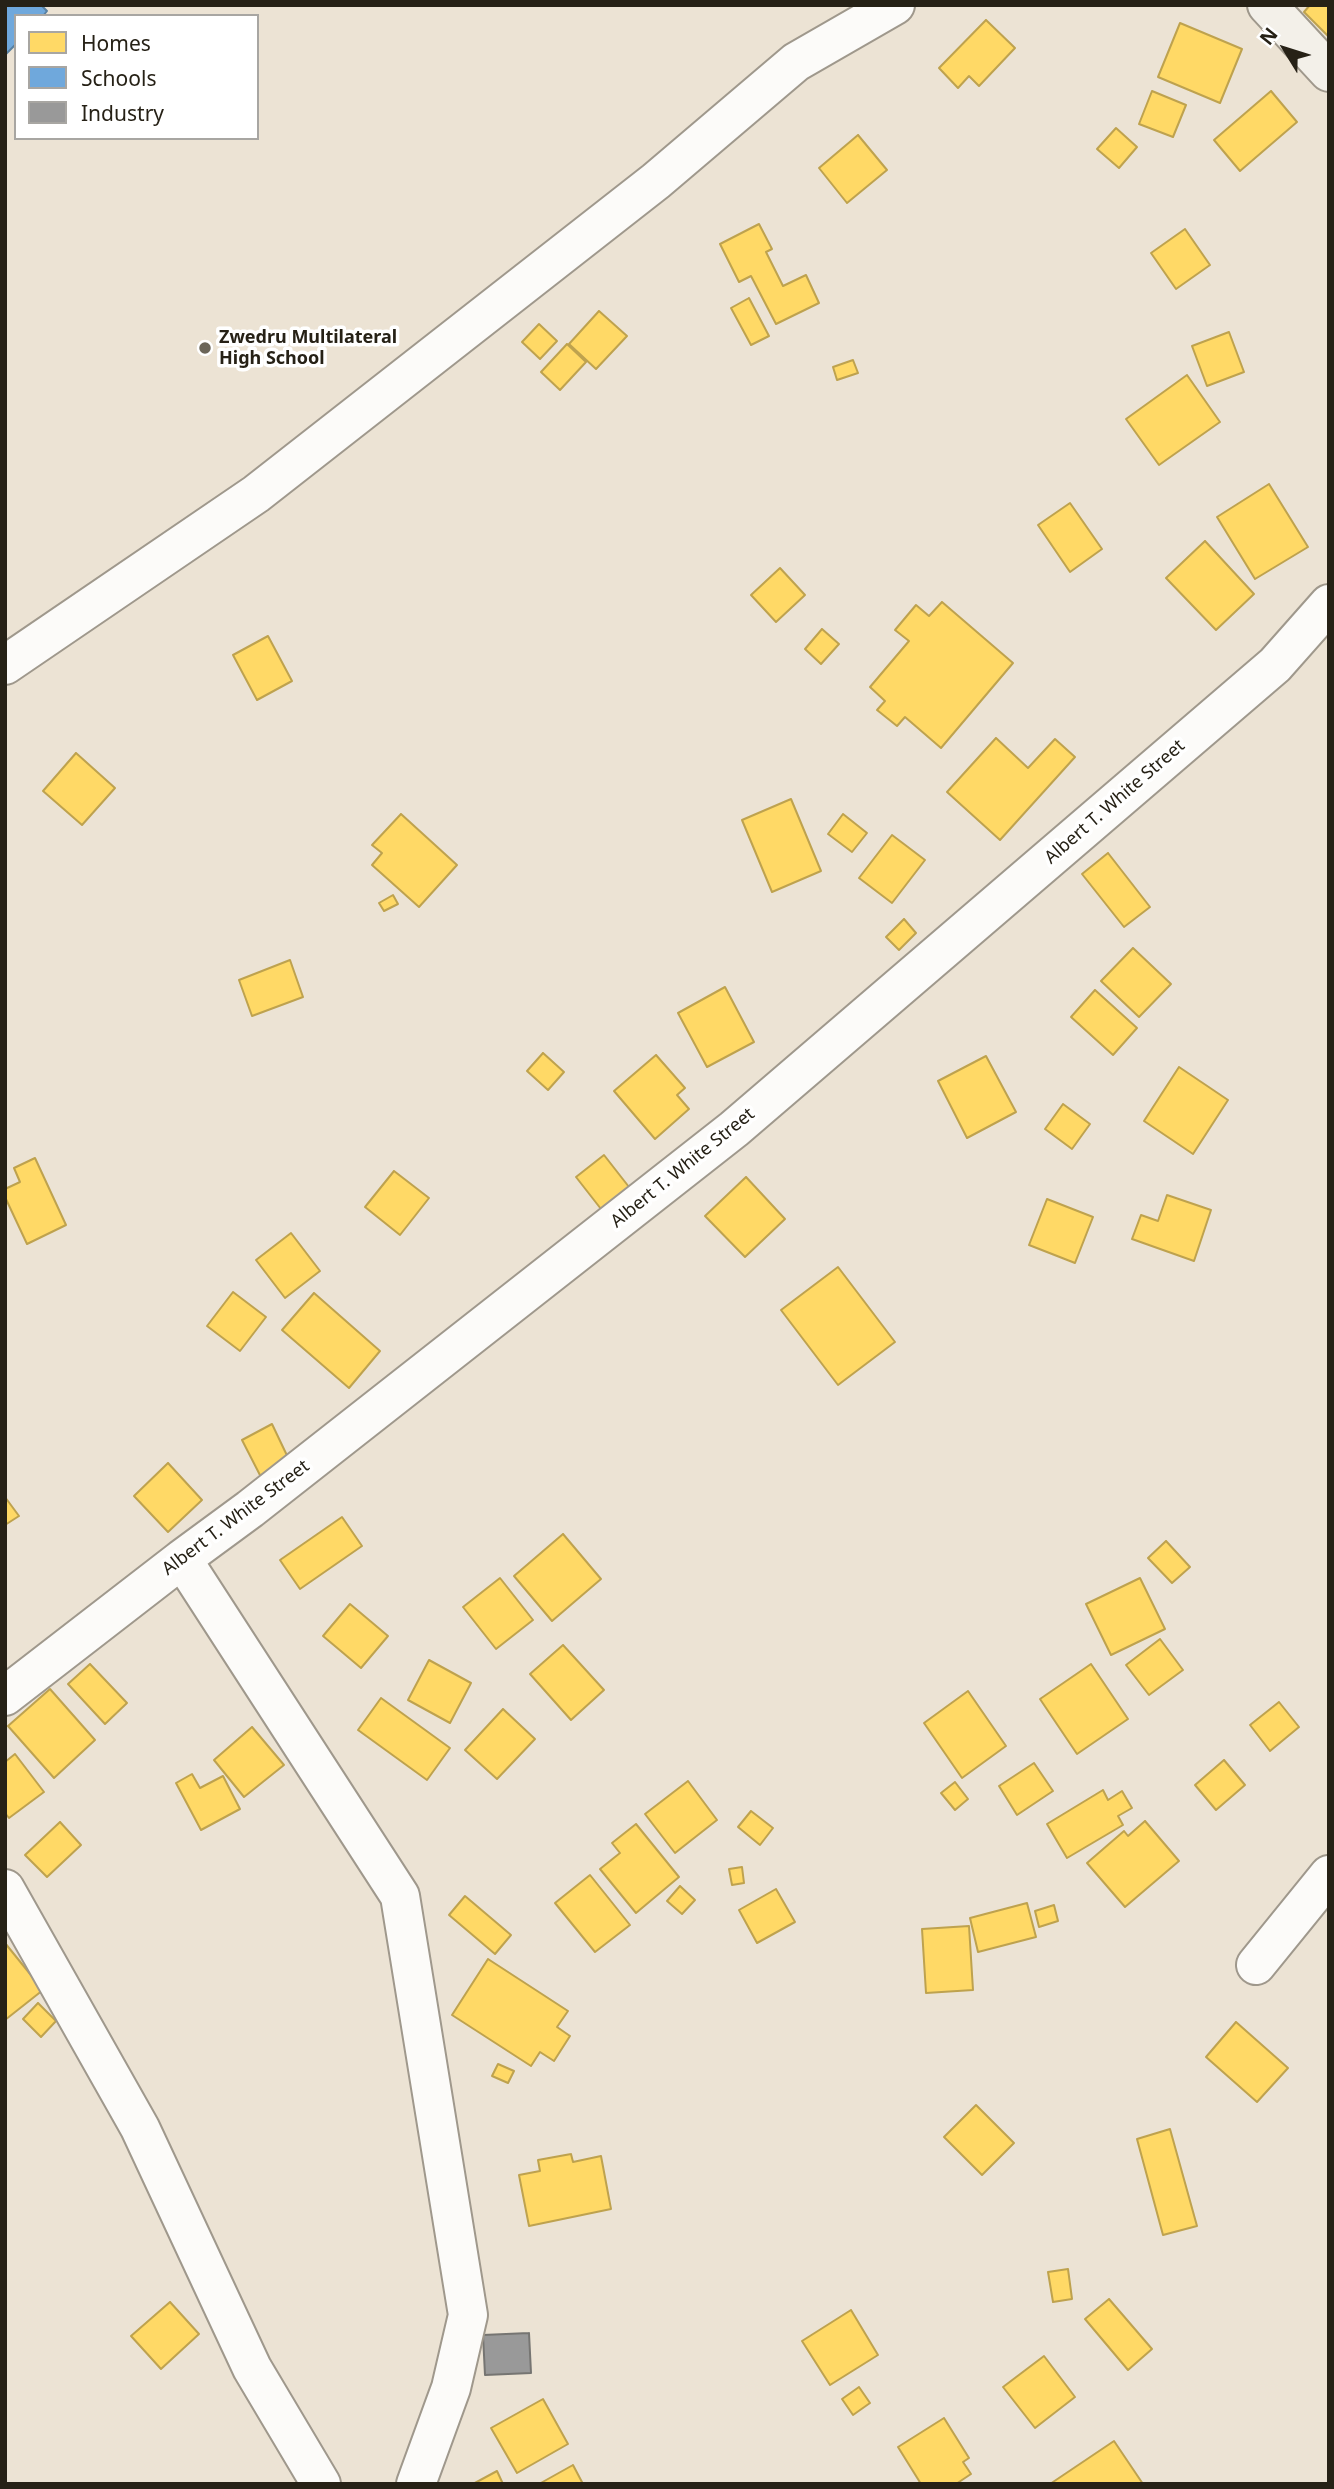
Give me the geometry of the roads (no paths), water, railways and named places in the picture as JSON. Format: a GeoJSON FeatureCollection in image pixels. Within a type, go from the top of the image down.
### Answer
{"type":"FeatureCollection","features":[{"type":"Feature","properties":{"kind":"street"},"geometry":{"type":"LineString","coordinates":[[5,665],[256,494],[656,181],[796,62],[895,5]]}},
{"type":"Feature","properties":{"kind":"street"},"geometry":{"type":"LineString","coordinates":[[1267,5],[1329,72]]}},
{"type":"Feature","properties":{"kind":"street","name":"Albert T. White Street"},"geometry":{"type":"LineString","coordinates":[[5,1696],[250,1509],[734,1129],[1275,665],[1329,604]]}},
{"type":"Feature","properties":{"kind":"street"},"geometry":{"type":"LineString","coordinates":[[182,1559],[400,1896],[468,2315],[451,2388],[416,2484]]}},
{"type":"Feature","properties":{"kind":"street"},"geometry":{"type":"LineString","coordinates":[[1256,1965],[1329,1875]]}},
{"type":"Feature","properties":{"kind":"street"},"geometry":{"type":"LineString","coordinates":[[5,1889],[141,2128],[252,2368],[321,2484]]}},
{"type":"Feature","properties":{"kind":"place","name":"Zwedru Multilateral High School"},"geometry":{"type":"Point","coordinates":[205,348]}}]}
